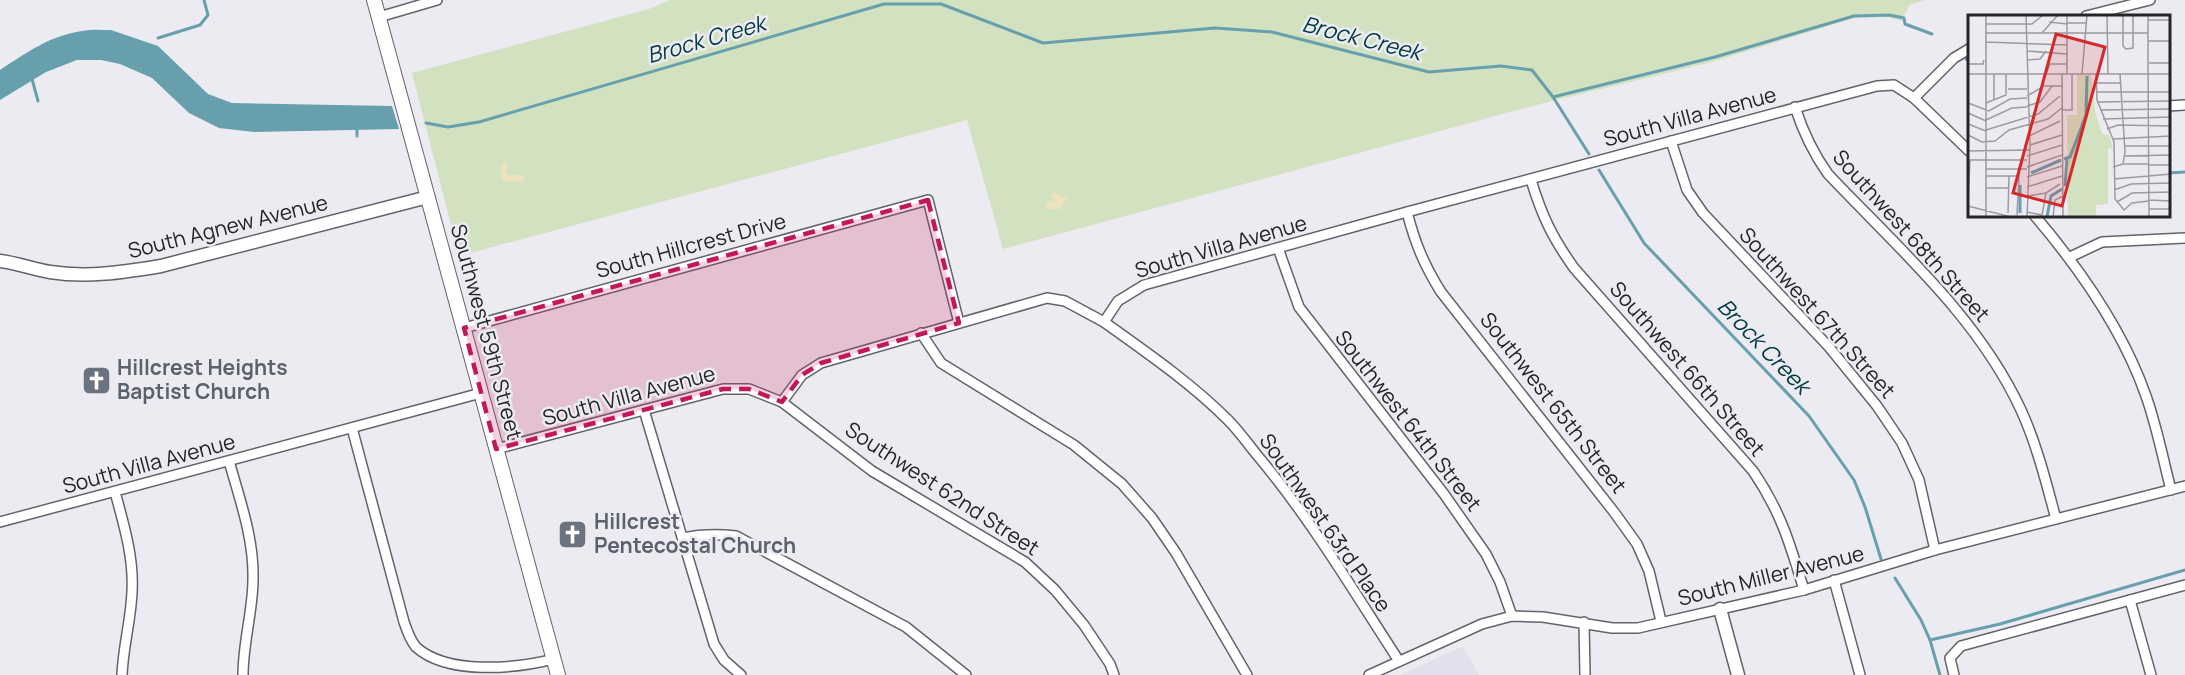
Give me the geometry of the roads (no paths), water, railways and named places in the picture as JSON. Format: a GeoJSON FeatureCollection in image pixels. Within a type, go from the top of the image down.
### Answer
{"type":"FeatureCollection","features":[{"type":"Feature","properties":{"kind":"main road","name":"Southwest 59th Street"},"geometry":{"type":"LineString","coordinates":[[374,0],[558,675]]}},
{"type":"Feature","properties":{"kind":"street"},"geometry":{"type":"LineString","coordinates":[[379,17],[436,0]]}},
{"type":"Feature","properties":{"kind":"street"},"geometry":{"type":"LineString","coordinates":[[2090,15],[2150,0]]}},
{"type":"Feature","properties":{"kind":"street"},"geometry":{"type":"LineString","coordinates":[[1914,98],[1954,58],[1968,50]]}},
{"type":"Feature","properties":{"kind":"street","name":"South Villa Avenue"},"geometry":{"type":"LineString","coordinates":[[1104,322],[1118,301],[1144,285],[1877,86],[1894,85],[1914,98],[1968,150]]}},
{"type":"Feature","properties":{"kind":"street"},"geometry":{"type":"LineString","coordinates":[[2170,106],[2185,105]]}},
{"type":"Feature","properties":{"kind":"street","name":"Southwest 68th Street"},"geometry":{"type":"LineString","coordinates":[[1795,107],[1802,130],[1814,155],[1828,174],[1958,309],[2006,380],[2022,411],[2036,447],[2056,519]]}},
{"type":"Feature","properties":{"kind":"street","name":"Southwest 67th Street"},"geometry":{"type":"LineString","coordinates":[[1671,141],[1687,189],[1703,213],[1829,347],[1877,405],[1902,443],[1919,480],[1935,550]]}},
{"type":"Feature","properties":{"kind":"street","name":"Southwest 66th Street"},"geometry":{"type":"LineString","coordinates":[[1531,180],[1540,211],[1553,239],[1574,268],[1754,471],[1771,497],[1785,528],[1804,590]]}},
{"type":"Feature","properties":{"kind":"street","name":"South Agnew Avenue"},"geometry":{"type":"LineString","coordinates":[[0,261],[50,272],[85,275],[117,274],[161,266],[429,197]]}},
{"type":"Feature","properties":{"kind":"street","name":"South Hillcrest Drive"},"geometry":{"type":"LineString","coordinates":[[464,328],[928,200],[960,322]]}},
{"type":"Feature","properties":{"kind":"street","name":"Southwest 65th Street"},"geometry":{"type":"LineString","coordinates":[[1407,212],[1416,245],[1441,292],[1637,544],[1649,571],[1661,621]]}},
{"type":"Feature","properties":{"kind":"street"},"geometry":{"type":"LineString","coordinates":[[2037,218],[2070,257],[2116,331],[2146,397],[2171,490]]}},
{"type":"Feature","properties":{"kind":"street"},"geometry":{"type":"LineString","coordinates":[[2070,257],[2102,242],[2185,238]]}},
{"type":"Feature","properties":{"kind":"street","name":"Southwest 64th Street"},"geometry":{"type":"LineString","coordinates":[[1278,248],[1299,308],[1444,494],[1486,554],[1500,582],[1512,616]]}},
{"type":"Feature","properties":{"kind":"street"},"geometry":{"type":"LineString","coordinates":[[782,402],[802,375],[821,363],[1047,298],[1065,301],[1104,322]]}},
{"type":"Feature","properties":{"kind":"street","name":"Southwest 63rd Place"},"geometry":{"type":"LineString","coordinates":[[1104,322],[1171,372],[1229,421],[1290,498],[1399,661]]}},
{"type":"Feature","properties":{"kind":"street"},"geometry":{"type":"LineString","coordinates":[[921,333],[941,363],[1074,445],[1122,484],[1152,518],[1176,553],[1247,675]]}},
{"type":"Feature","properties":{"kind":"street","name":"South Villa Avenue"},"geometry":{"type":"LineString","coordinates":[[496,449],[729,389],[748,389],[782,402]]}},
{"type":"Feature","properties":{"kind":"street","name":"South Villa Avenue"},"geometry":{"type":"LineString","coordinates":[[0,522],[481,393]]}},
{"type":"Feature","properties":{"kind":"street","name":"Southwest 62nd Street"},"geometry":{"type":"LineString","coordinates":[[782,402],[872,471],[1025,561],[1055,590],[1084,625],[1110,664],[1114,675]]}},
{"type":"Feature","properties":{"kind":"street"},"geometry":{"type":"LineString","coordinates":[[644,410],[714,644],[724,660],[741,675]]}},
{"type":"Feature","properties":{"kind":"street"},"geometry":{"type":"LineString","coordinates":[[352,428],[404,622],[416,647],[433,660],[476,670],[507,670],[554,659]]}},
{"type":"Feature","properties":{"kind":"street"},"geometry":{"type":"LineString","coordinates":[[229,461],[246,522],[253,562],[253,596],[244,646],[243,675]]}},
{"type":"Feature","properties":{"kind":"street","name":"South Miller Avenue"},"geometry":{"type":"LineString","coordinates":[[1369,675],[1482,624],[1512,616],[1543,616],[1612,628],[1638,628],[1804,590],[1935,550],[2185,486]]}},
{"type":"Feature","properties":{"kind":"street"},"geometry":{"type":"LineString","coordinates":[[115,492],[128,540],[132,575],[131,611],[122,675]]}},
{"type":"Feature","properties":{"kind":"street"},"geometry":{"type":"LineString","coordinates":[[683,538],[715,534],[736,536],[906,627],[966,675]]}},
{"type":"Feature","properties":{"kind":"street"},"geometry":{"type":"LineString","coordinates":[[1834,580],[1860,675]]}},
{"type":"Feature","properties":{"kind":"street"},"geometry":{"type":"LineString","coordinates":[[1954,675],[1950,658],[1961,646],[2185,585]]}},
{"type":"Feature","properties":{"kind":"street"},"geometry":{"type":"LineString","coordinates":[[2130,600],[2151,675]]}},
{"type":"Feature","properties":{"kind":"street"},"geometry":{"type":"LineString","coordinates":[[1720,609],[1738,675]]}},
{"type":"Feature","properties":{"kind":"street"},"geometry":{"type":"LineString","coordinates":[[1584,622],[1585,675]]}},
{"type":"Feature","properties":{"kind":"water"},"geometry":{"type":"Polygon","coordinates":[[[89,30],[111,30],[158,46],[208,94],[232,103],[392,106],[399,129],[254,132],[219,128],[189,113],[152,78],[120,64],[101,60],[77,60],[46,72],[0,100],[0,70],[19,57],[60,36],[89,30]]]}},
{"type":"Feature","properties":{"kind":"waterway"},"geometry":{"type":"LineString","coordinates":[[158,38],[200,25],[208,15],[204,0]]}},
{"type":"Feature","properties":{"kind":"waterway","name":"Brock Creek"},"geometry":{"type":"LineString","coordinates":[[426,123],[448,127],[479,122],[884,4],[941,4],[1043,43],[1215,28],[1272,32],[1429,72],[1501,66],[1532,70],[1553,97],[1589,154]]}},
{"type":"Feature","properties":{"kind":"waterway"},"geometry":{"type":"LineString","coordinates":[[1553,97],[1715,57],[1854,16],[1889,15],[1904,18],[1905,24],[1932,34]]}},
{"type":"Feature","properties":{"kind":"waterway"},"geometry":{"type":"LineString","coordinates":[[32,79],[38,101]]}},
{"type":"Feature","properties":{"kind":"waterway"},"geometry":{"type":"LineString","coordinates":[[357,126],[357,136]]}},
{"type":"Feature","properties":{"kind":"waterway","name":"Brock Creek"},"geometry":{"type":"LineString","coordinates":[[1599,170],[1644,243],[1809,416],[1854,480],[1881,559]]}},
{"type":"Feature","properties":{"kind":"waterway"},"geometry":{"type":"LineString","coordinates":[[2170,173],[2185,172]]}},
{"type":"Feature","properties":{"kind":"waterway","name":"Brock Creek"},"geometry":{"type":"LineString","coordinates":[[1930,640],[2000,624],[2185,570]]}},
{"type":"Feature","properties":{"kind":"waterway","name":"Brock Creek"},"geometry":{"type":"LineString","coordinates":[[1895,578],[1921,620],[1930,640],[1940,675]]}},
{"type":"Feature","properties":{"kind":"place","name":"Hillcrest Heights Baptist Church"},"geometry":{"type":"Point","coordinates":[96,380]}},
{"type":"Feature","properties":{"kind":"place","name":"Hillcrest Pentecostal Church"},"geometry":{"type":"Point","coordinates":[573,534]}}]}
